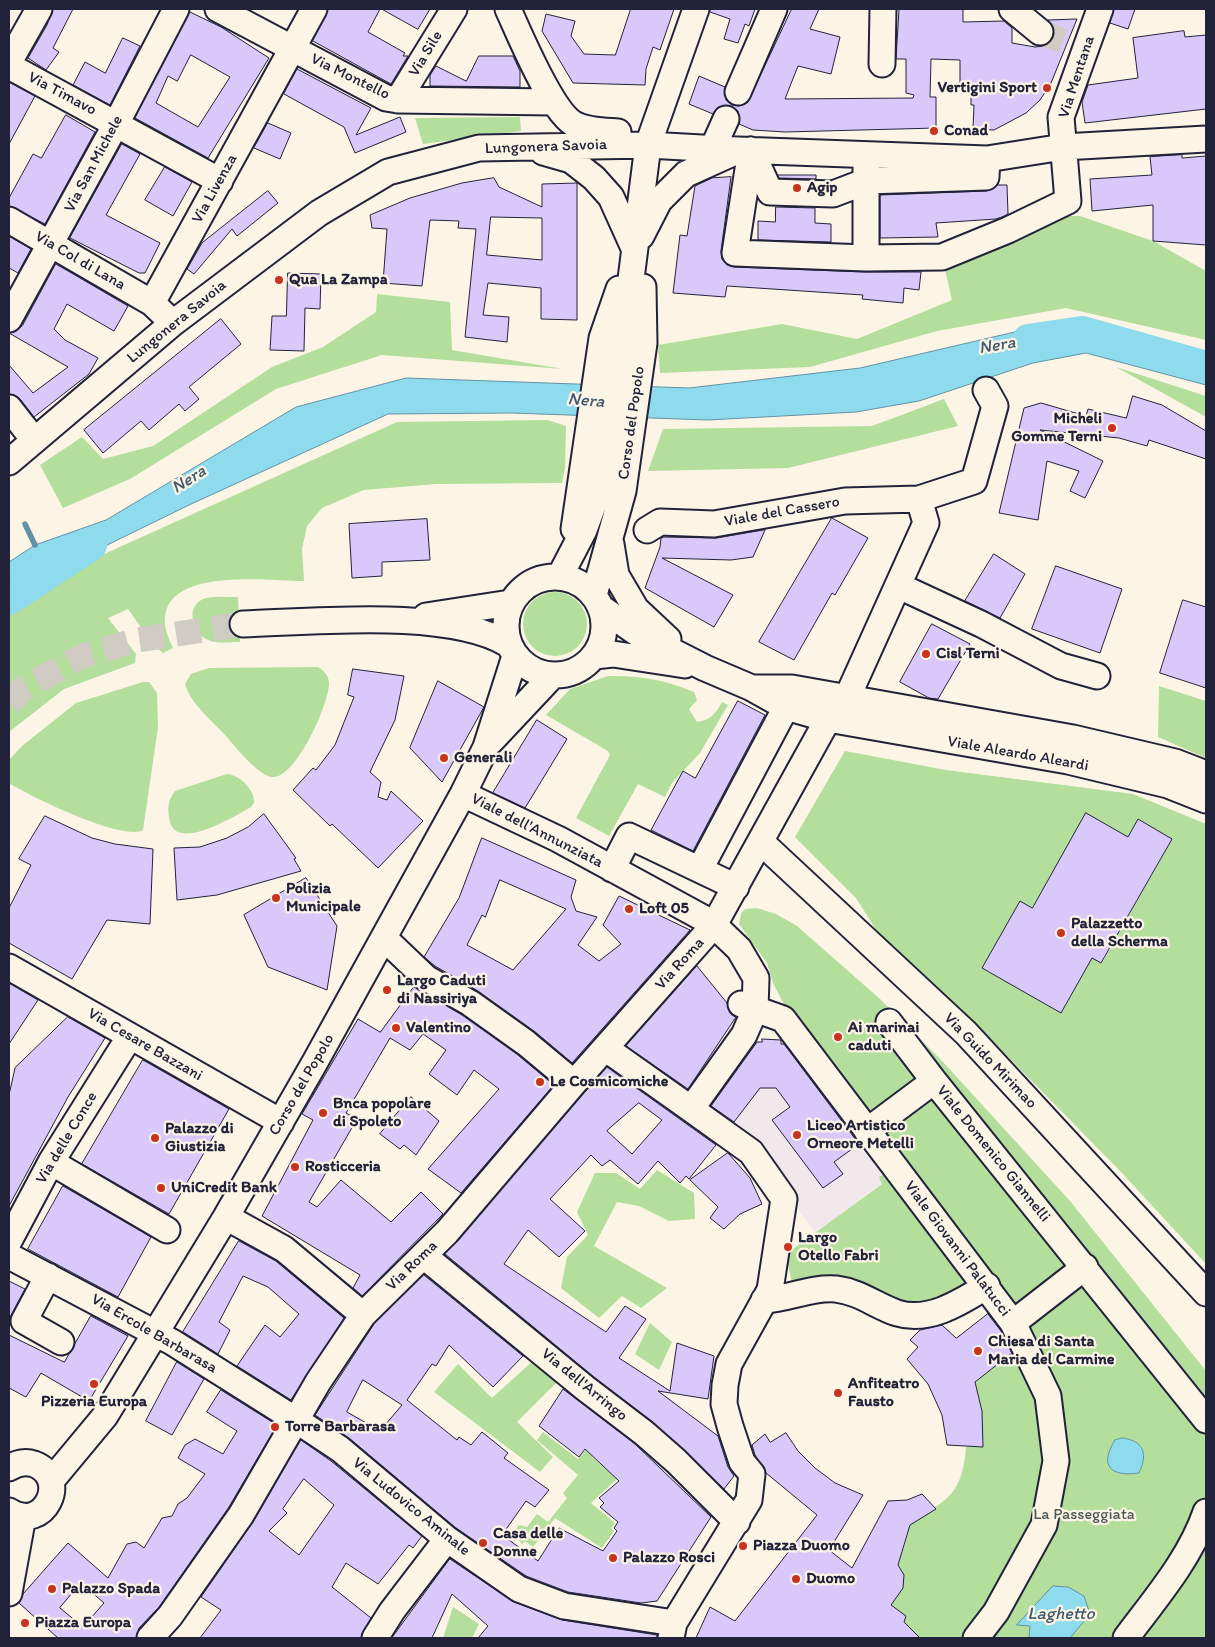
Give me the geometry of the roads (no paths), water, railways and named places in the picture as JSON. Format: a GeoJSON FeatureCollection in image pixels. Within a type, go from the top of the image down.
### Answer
{"type":"FeatureCollection","features":[{"type":"Feature","properties":{"kind":"street"},"geometry":{"type":"LineString","coordinates":[[9,62],[39,9]]}},
{"type":"Feature","properties":{"kind":"street","name":"Via San Michele"},"geometry":{"type":"LineString","coordinates":[[9,318],[116,124],[176,9]]}},
{"type":"Feature","properties":{"kind":"street","name":"Via Montello"},"geometry":{"type":"LineString","coordinates":[[218,9],[386,98],[398,100],[553,102]]}},
{"type":"Feature","properties":{"kind":"street","name":"Via Livenza"},"geometry":{"type":"LineString","coordinates":[[152,303],[314,9]]}},
{"type":"Feature","properties":{"kind":"street","name":"Via Sile"},"geometry":{"type":"LineString","coordinates":[[398,100],[454,9]]}},
{"type":"Feature","properties":{"kind":"street"},"geometry":{"type":"LineString","coordinates":[[508,9],[553,102],[574,124],[586,129],[620,132],[648,145]]}},
{"type":"Feature","properties":{"kind":"street","name":"Corso del Popolo"},"geometry":{"type":"LineString","coordinates":[[560,576],[584,530],[601,486],[623,341],[648,145],[696,9]]}},
{"type":"Feature","properties":{"kind":"street"},"geometry":{"type":"LineString","coordinates":[[738,92],[774,9]]}},
{"type":"Feature","properties":{"kind":"street"},"geometry":{"type":"LineString","coordinates":[[882,64],[883,9]]}},
{"type":"Feature","properties":{"kind":"street"},"geometry":{"type":"LineString","coordinates":[[1012,9],[1040,32]]}},
{"type":"Feature","properties":{"kind":"street","name":"Via Mentana"},"geometry":{"type":"LineString","coordinates":[[866,258],[942,257],[1008,230],[1068,201],[1061,117],[1076,47],[1100,9]]}},
{"type":"Feature","properties":{"kind":"street","name":"Via Timavo"},"geometry":{"type":"LineString","coordinates":[[9,66],[220,181]]}},
{"type":"Feature","properties":{"kind":"street"},"geometry":{"type":"LineString","coordinates":[[526,147],[551,130],[555,120],[553,102]]}},
{"type":"Feature","properties":{"kind":"street"},"geometry":{"type":"LineString","coordinates":[[713,148],[726,119]]}},
{"type":"Feature","properties":{"kind":"street","name":"Lungonera Savoia"},"geometry":{"type":"LineString","coordinates":[[9,462],[173,323],[320,213],[388,172],[479,148],[648,145],[866,156],[987,159],[1063,147],[1206,139]]}},
{"type":"Feature","properties":{"kind":"street"},"geometry":{"type":"LineString","coordinates":[[526,147],[570,160],[594,178],[611,197],[635,249]]}},
{"type":"Feature","properties":{"kind":"street"},"geometry":{"type":"LineString","coordinates":[[635,249],[659,201],[686,174],[744,150]]}},
{"type":"Feature","properties":{"kind":"street"},"geometry":{"type":"LineString","coordinates":[[744,150],[770,192],[833,194],[867,180],[986,177],[987,159]]}},
{"type":"Feature","properties":{"kind":"street"},"geometry":{"type":"LineString","coordinates":[[744,150],[735,253],[866,258],[866,156]]}},
{"type":"Feature","properties":{"kind":"street","name":"Via Col di Lana"},"geometry":{"type":"LineString","coordinates":[[9,220],[152,303]]}},
{"type":"Feature","properties":{"kind":"street","name":"Corso del Popolo"},"geometry":{"type":"LineString","coordinates":[[597,601],[602,563],[610,537],[601,486],[623,341],[643,286],[635,249]]}},
{"type":"Feature","properties":{"kind":"street"},"geometry":{"type":"LineString","coordinates":[[152,303],[173,323]]}},
{"type":"Feature","properties":{"kind":"street","name":"Viale del Cassero"},"geometry":{"type":"LineString","coordinates":[[647,530],[660,522],[714,524],[845,501],[919,499],[974,481],[995,406],[986,390]]}},
{"type":"Feature","properties":{"kind":"street"},"geometry":{"type":"LineString","coordinates":[[9,408],[34,440]]}},
{"type":"Feature","properties":{"kind":"street"},"geometry":{"type":"LineString","coordinates":[[601,486],[602,563]]}},
{"type":"Feature","properties":{"kind":"street"},"geometry":{"type":"LineString","coordinates":[[714,925],[828,719],[847,698],[926,523],[919,499]]}},
{"type":"Feature","properties":{"kind":"street"},"geometry":{"type":"LineString","coordinates":[[610,537],[616,575],[636,610],[695,662]]}},
{"type":"Feature","properties":{"kind":"street"},"geometry":{"type":"LineString","coordinates":[[512,650],[505,623],[510,603],[522,587],[540,578],[560,576],[584,586],[597,601],[640,634],[752,688],[789,697],[847,698]]}},
{"type":"Feature","properties":{"kind":"street"},"geometry":{"type":"LineString","coordinates":[[899,586],[981,624],[1061,666],[1097,676]]}},
{"type":"Feature","properties":{"kind":"street"},"geometry":{"type":"LineString","coordinates":[[404,620],[472,630],[512,650],[532,669],[553,675],[569,673],[583,666],[594,656],[604,632],[604,619],[597,601]]}},
{"type":"Feature","properties":{"kind":"street"},"geometry":{"type":"LineString","coordinates":[[243,624],[404,620],[510,603]]}},
{"type":"Feature","properties":{"kind":"street","name":"Corso del Popolo"},"geometry":{"type":"LineString","coordinates":[[51,1481],[105,1416],[156,1333],[281,1122],[384,938],[463,794],[486,746],[512,650]]}},
{"type":"Feature","properties":{"kind":"street"},"geometry":{"type":"LineString","coordinates":[[594,656],[613,654],[695,662]]}},
{"type":"Feature","properties":{"kind":"street","name":"Corso del Popolo"},"geometry":{"type":"LineString","coordinates":[[486,746],[553,675]]}},
{"type":"Feature","properties":{"kind":"street"},"geometry":{"type":"LineString","coordinates":[[789,697],[828,719]]}},
{"type":"Feature","properties":{"kind":"street"},"geometry":{"type":"LineString","coordinates":[[700,869],[789,697]]}},
{"type":"Feature","properties":{"kind":"street","name":"Viale Aleardo Aleardi"},"geometry":{"type":"LineString","coordinates":[[847,698],[1073,738],[1175,762],[1206,774]]}},
{"type":"Feature","properties":{"kind":"street","name":"Viale Aleardo Aleardi"},"geometry":{"type":"LineString","coordinates":[[828,719],[1068,761],[1168,785],[1206,800]]}},
{"type":"Feature","properties":{"kind":"street","name":"Viale dell'Annunziata"},"geometry":{"type":"LineString","coordinates":[[463,794],[558,839],[714,925],[739,949],[756,978],[751,1003]]}},
{"type":"Feature","properties":{"kind":"street","name":"Viale dell'Annunziata"},"geometry":{"type":"LineString","coordinates":[[612,869],[629,836],[736,888]]}},
{"type":"Feature","properties":{"kind":"street","name":"Via Guido Mirimao"},"geometry":{"type":"LineString","coordinates":[[761,842],[966,1033],[1206,1293]]}},
{"type":"Feature","properties":{"kind":"street","name":"Via Roma"},"geometry":{"type":"LineString","coordinates":[[150,1638],[170,1616],[241,1515],[347,1335],[363,1314],[424,1256],[605,1048],[701,947],[714,925]]}},
{"type":"Feature","properties":{"kind":"street"},"geometry":{"type":"LineString","coordinates":[[384,938],[426,978],[478,1009],[526,1043],[574,1083]]}},
{"type":"Feature","properties":{"kind":"street","name":"Via Cesare Bazzani"},"geometry":{"type":"LineString","coordinates":[[9,967],[281,1122]]}},
{"type":"Feature","properties":{"kind":"street"},"geometry":{"type":"LineString","coordinates":[[691,1110],[744,1034],[751,1003]]}},
{"type":"Feature","properties":{"kind":"street","name":"Viale Giovanni Palatucci"},"geometry":{"type":"LineString","coordinates":[[751,1003],[783,1019],[987,1286],[1013,1323],[1048,1396],[1056,1461],[1044,1525],[996,1612],[976,1638]]}},
{"type":"Feature","properties":{"kind":"street"},"geometry":{"type":"LineString","coordinates":[[889,1022],[934,1081]]}},
{"type":"Feature","properties":{"kind":"street","name":"Via delle Conce"},"geometry":{"type":"LineString","coordinates":[[9,1241],[51,1162],[130,1036]]}},
{"type":"Feature","properties":{"kind":"street"},"geometry":{"type":"LineString","coordinates":[[605,1048],[751,1152],[784,1199],[770,1290],[758,1306],[729,1364],[725,1385],[724,1404],[742,1462],[752,1474],[749,1500],[672,1631]]}},
{"type":"Feature","properties":{"kind":"street","name":"Viale Domenico Giannelli"},"geometry":{"type":"LineString","coordinates":[[867,1131],[934,1081],[1206,1420]]}},
{"type":"Feature","properties":{"kind":"street"},"geometry":{"type":"LineString","coordinates":[[51,1162],[167,1230]]}},
{"type":"Feature","properties":{"kind":"street"},"geometry":{"type":"LineString","coordinates":[[226,1217],[284,1249],[363,1314]]}},
{"type":"Feature","properties":{"kind":"street","name":"Via Ercole Barbarasa"},"geometry":{"type":"LineString","coordinates":[[9,1256],[156,1333],[296,1420]]}},
{"type":"Feature","properties":{"kind":"street","name":"Via dell'Arringo"},"geometry":{"type":"LineString","coordinates":[[424,1256],[650,1439],[737,1522]]}},
{"type":"Feature","properties":{"kind":"street"},"geometry":{"type":"LineString","coordinates":[[1013,1323],[1085,1267]]}},
{"type":"Feature","properties":{"kind":"street"},"geometry":{"type":"LineString","coordinates":[[48,1276],[24,1321],[60,1342]]}},
{"type":"Feature","properties":{"kind":"street"},"geometry":{"type":"LineString","coordinates":[[758,1306],[814,1289],[836,1289],[857,1293],[898,1313],[916,1315],[935,1312],[959,1304],[987,1286]]}},
{"type":"Feature","properties":{"kind":"street","name":"Via Ludovico Aminale"},"geometry":{"type":"LineString","coordinates":[[296,1420],[340,1449],[447,1539],[518,1589],[539,1598],[606,1614],[657,1619],[672,1631]]}},
{"type":"Feature","properties":{"kind":"street"},"geometry":{"type":"LineString","coordinates":[[9,1468],[22,1462],[40,1466],[51,1481],[52,1489],[47,1506],[32,1516],[16,1513],[9,1593]]}},
{"type":"Feature","properties":{"kind":"street"},"geometry":{"type":"LineString","coordinates":[[1126,1638],[1173,1574],[1200,1528],[1206,1512]]}},
{"type":"Feature","properties":{"kind":"street"},"geometry":{"type":"LineString","coordinates":[[375,1638],[392,1611],[447,1539]]}},
{"type":"Feature","properties":{"kind":"water"},"geometry":{"type":"Polygon","coordinates":[[[1028,329],[1175,344],[1206,354],[1206,385],[1086,353],[1033,363],[919,401],[856,412],[708,420],[512,413],[388,414],[189,505],[9,593],[9,562],[35,545],[106,520],[296,407],[406,378],[689,388],[860,368],[1028,329]]]}},
{"type":"Feature","properties":{"kind":"water"},"geometry":{"type":"Polygon","coordinates":[[[1123,1438],[1140,1445],[1143,1460],[1139,1473],[1121,1473],[1110,1468],[1108,1457],[1110,1449],[1115,1440],[1123,1438]]]}},
{"type":"Feature","properties":{"kind":"water","name":"Laghetto"},"geometry":{"type":"Polygon","coordinates":[[[1053,1586],[1068,1587],[1084,1596],[1090,1614],[1070,1638],[1029,1638],[1030,1626],[1017,1625],[1053,1586]]]}},
{"type":"Feature","properties":{"kind":"waterway","name":"Nera"},"geometry":{"type":"LineString","coordinates":[[1028,340],[1082,332],[1206,367]]}},
{"type":"Feature","properties":{"kind":"waterway"},"geometry":{"type":"LineString","coordinates":[[25,524],[35,545]]}},
{"type":"Feature","properties":{"kind":"waterway","name":"Nera"},"geometry":{"type":"LineString","coordinates":[[9,599],[91,545]]}},
{"type":"Feature","properties":{"kind":"tunnel"},"geometry":{"type":"LineString","coordinates":[[1040,32],[1068,43]]}},
{"type":"Feature","properties":{"kind":"tunnel"},"geometry":{"type":"LineString","coordinates":[[9,704],[22,689],[82,656],[137,640],[243,624]]}},
{"type":"Feature","properties":{"kind":"place","name":"Vertigini Sport"},"geometry":{"type":"Point","coordinates":[1047,88]}},
{"type":"Feature","properties":{"kind":"place","name":"Conad"},"geometry":{"type":"Point","coordinates":[934,131]}},
{"type":"Feature","properties":{"kind":"place","name":"Agip"},"geometry":{"type":"Point","coordinates":[797,188]}},
{"type":"Feature","properties":{"kind":"place","name":"Qua La Zampa"},"geometry":{"type":"Point","coordinates":[279,280]}},
{"type":"Feature","properties":{"kind":"place","name":"Micheli Gomme Terni"},"geometry":{"type":"Point","coordinates":[1112,428]}},
{"type":"Feature","properties":{"kind":"place","name":"Cisl Terni"},"geometry":{"type":"Point","coordinates":[926,654]}},
{"type":"Feature","properties":{"kind":"place","name":"Generali"},"geometry":{"type":"Point","coordinates":[444,758]}},
{"type":"Feature","properties":{"kind":"place","name":"Polizia Municipale"},"geometry":{"type":"Point","coordinates":[276,898]}},
{"type":"Feature","properties":{"kind":"place","name":"Loft 05"},"geometry":{"type":"Point","coordinates":[629,909]}},
{"type":"Feature","properties":{"kind":"place","name":"Palazzetto della Scherma"},"geometry":{"type":"Point","coordinates":[1061,933]}},
{"type":"Feature","properties":{"kind":"place","name":"Largo Caduti di Nassiriya"},"geometry":{"type":"Point","coordinates":[387,990]}},
{"type":"Feature","properties":{"kind":"place","name":"Valentino"},"geometry":{"type":"Point","coordinates":[396,1028]}},
{"type":"Feature","properties":{"kind":"place","name":"Ai marinai caduti"},"geometry":{"type":"Point","coordinates":[838,1037]}},
{"type":"Feature","properties":{"kind":"place","name":"Le Cosmicomiche"},"geometry":{"type":"Point","coordinates":[540,1082]}},
{"type":"Feature","properties":{"kind":"place","name":"Bnca popolare di Spoleto"},"geometry":{"type":"Point","coordinates":[323,1113]}},
{"type":"Feature","properties":{"kind":"place","name":"Liceo Artistico Orneore Metelli"},"geometry":{"type":"Point","coordinates":[797,1135]}},
{"type":"Feature","properties":{"kind":"place","name":"Palazzo di Giustizia"},"geometry":{"type":"Point","coordinates":[155,1138]}},
{"type":"Feature","properties":{"kind":"place","name":"Rosticceria"},"geometry":{"type":"Point","coordinates":[295,1167]}},
{"type":"Feature","properties":{"kind":"place","name":"UniCredit Bank"},"geometry":{"type":"Point","coordinates":[161,1188]}},
{"type":"Feature","properties":{"kind":"place","name":"Largo Otello Fabri"},"geometry":{"type":"Point","coordinates":[788,1247]}},
{"type":"Feature","properties":{"kind":"place","name":"Chiesa di Santa Maria del Carmine"},"geometry":{"type":"Point","coordinates":[978,1351]}},
{"type":"Feature","properties":{"kind":"place","name":"Pizzeria Europa"},"geometry":{"type":"Point","coordinates":[94,1384]}},
{"type":"Feature","properties":{"kind":"place","name":"Anfiteatro Fausto"},"geometry":{"type":"Point","coordinates":[838,1393]}},
{"type":"Feature","properties":{"kind":"place","name":"Torre Barbarasa"},"geometry":{"type":"Point","coordinates":[275,1427]}},
{"type":"Feature","properties":{"kind":"place","name":"Casa delle Donne"},"geometry":{"type":"Point","coordinates":[483,1543]}},
{"type":"Feature","properties":{"kind":"place","name":"Piazza Duomo"},"geometry":{"type":"Point","coordinates":[743,1546]}},
{"type":"Feature","properties":{"kind":"place","name":"Palazzo Rosci"},"geometry":{"type":"Point","coordinates":[613,1558]}},
{"type":"Feature","properties":{"kind":"place","name":"Duomo"},"geometry":{"type":"Point","coordinates":[796,1579]}},
{"type":"Feature","properties":{"kind":"place","name":"Palazzo Spada"},"geometry":{"type":"Point","coordinates":[52,1589]}},
{"type":"Feature","properties":{"kind":"place","name":"Piazza Europa"},"geometry":{"type":"Point","coordinates":[25,1623]}},
{"type":"Feature","properties":{"kind":"park label","name":"La Passeggiata"},"geometry":{"type":"Point","coordinates":[1084,1515]}}]}
